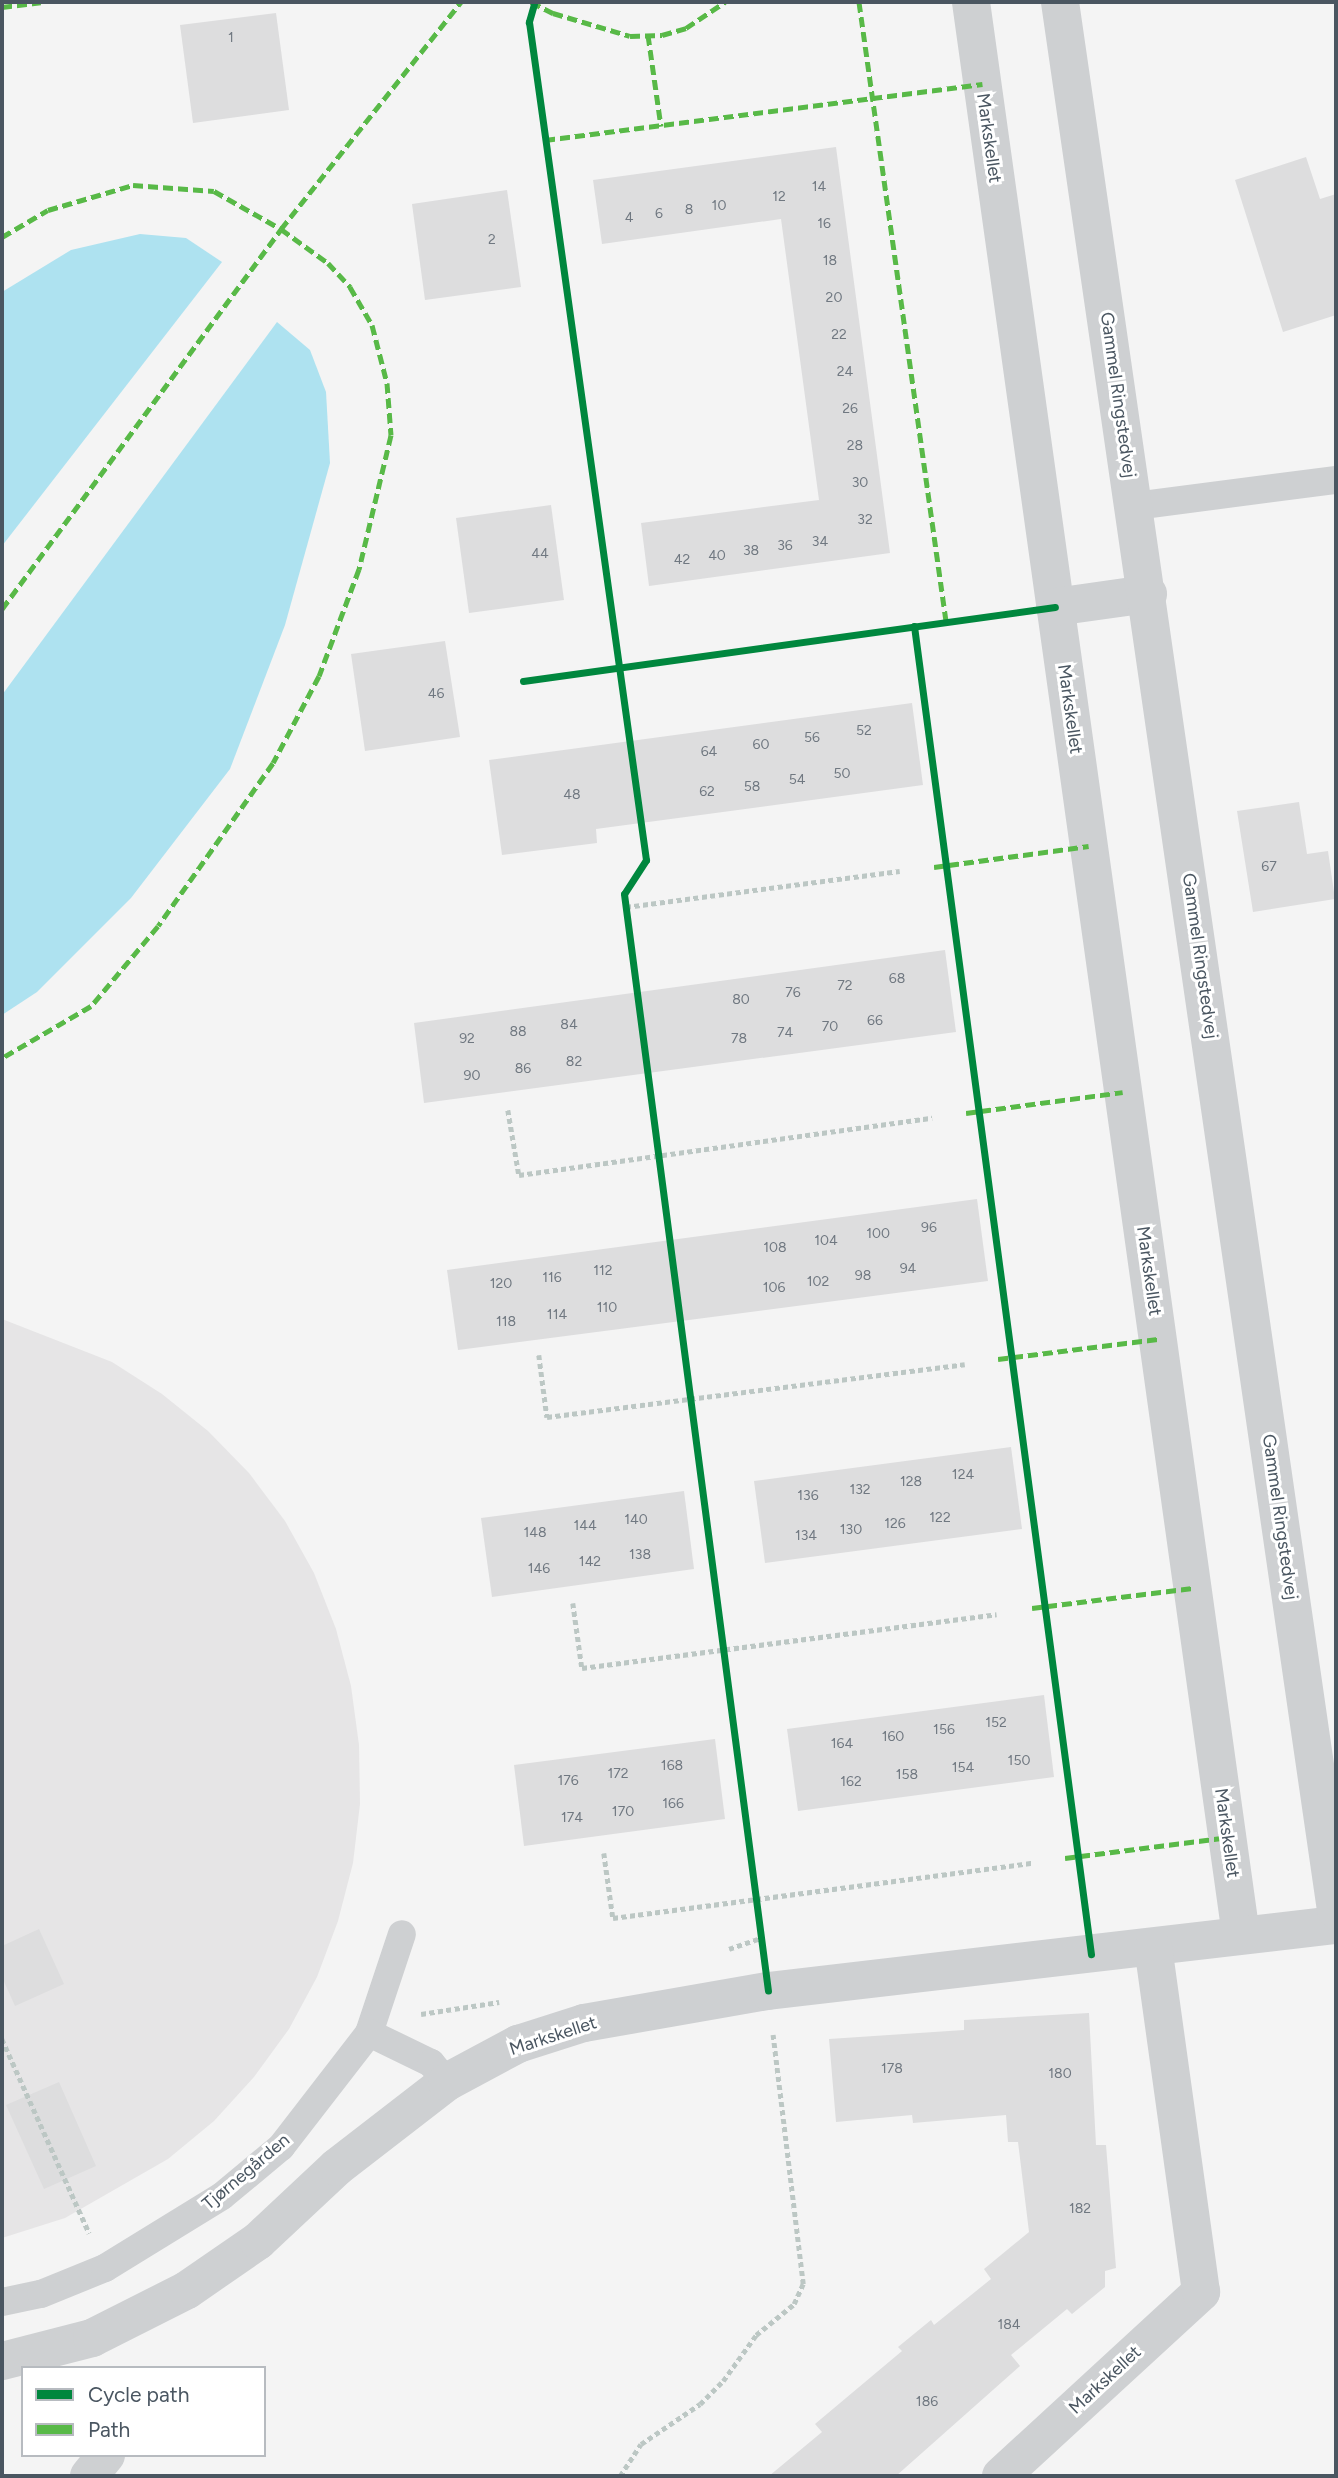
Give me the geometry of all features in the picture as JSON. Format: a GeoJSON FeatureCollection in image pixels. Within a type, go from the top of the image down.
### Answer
{"type":"FeatureCollection","features":[{"type":"Feature","properties":{"kind":"street","name":"Markskellet"},"geometry":{"type":"LineString","coordinates":[[971,2],[1241,1935]]}},
{"type":"Feature","properties":{"kind":"street","name":"Gammel Ringstedvej"},"geometry":{"type":"LineString","coordinates":[[1060,2],[1148,594],[1336,1910]]}},
{"type":"Feature","properties":{"kind":"street"},"geometry":{"type":"LineString","coordinates":[[1055,607],[1148,594]]}},
{"type":"Feature","properties":{"kind":"street","name":"Markskellet"},"geometry":{"type":"LineString","coordinates":[[2,2361],[97,2353],[224,2267],[380,2132],[447,2082],[519,2044],[584,2023],[768,1991],[1336,1925]]}},
{"type":"Feature","properties":{"kind":"street","name":"Markskellet"},"geometry":{"type":"LineString","coordinates":[[1001,2476],[1201,2292],[1153,1948]]}},
{"type":"Feature","properties":{"kind":"street"},"geometry":{"type":"LineString","coordinates":[[89,2476],[104,2457]]}},
{"type":"Feature","properties":{"kind":"lane"},"geometry":{"type":"LineString","coordinates":[[1135,506],[1336,480]]}},
{"type":"Feature","properties":{"kind":"lane","name":"Tjørnegården"},"geometry":{"type":"LineString","coordinates":[[2,2302],[41,2294],[105,2269],[222,2196],[281,2147],[369,2032],[402,1934]]}},
{"type":"Feature","properties":{"kind":"lane"},"geometry":{"type":"LineString","coordinates":[[369,2032],[431,2063],[447,2082]]}},
{"type":"Feature","properties":{"kind":"path"},"geometry":{"type":"LineString","coordinates":[[626,907],[900,872]]}},
{"type":"Feature","properties":{"kind":"path"},"geometry":{"type":"LineString","coordinates":[[508,1110],[519,1175],[932,1118]]}},
{"type":"Feature","properties":{"kind":"path"},"geometry":{"type":"LineString","coordinates":[[538,1355],[547,1417],[965,1364]]}},
{"type":"Feature","properties":{"kind":"path"},"geometry":{"type":"LineString","coordinates":[[573,1603],[582,1668],[997,1614]]}},
{"type":"Feature","properties":{"kind":"path"},"geometry":{"type":"LineString","coordinates":[[604,1853],[613,1918],[1032,1863]]}},
{"type":"Feature","properties":{"kind":"path"},"geometry":{"type":"LineString","coordinates":[[620,2476],[641,2444],[699,2404],[723,2381],[756,2335],[794,2304],[803,2284],[768,1991]]}},
{"type":"Feature","properties":{"kind":"path"},"geometry":{"type":"LineString","coordinates":[[2,2039],[105,2269]]}},
{"type":"Feature","properties":{"kind":"shaded area"},"geometry":{"type":"Polygon","coordinates":[[[2,1319],[112,1362],[162,1394],[208,1431],[249,1473],[285,1521],[314,1573],[336,1629],[351,1686],[359,1745],[360,1804],[353,1863],[338,1921],[317,1977],[289,2029],[254,2077],[214,2121],[168,2159],[65,2218],[2,2238],[2,1319]]]}},
{"type":"Feature","properties":{"kind":"water"},"geometry":{"type":"Polygon","coordinates":[[[140,234],[186,238],[222,262],[2,546],[2,292],[71,250],[140,234]]]}},
{"type":"Feature","properties":{"kind":"water"},"geometry":{"type":"Polygon","coordinates":[[[277,322],[310,350],[326,392],[330,463],[285,625],[230,769],[131,898],[37,992],[2,1015],[2,695],[277,322]]]}},
{"type":"Feature","properties":{"kind":"building"},"geometry":{"type":"Polygon","coordinates":[[[276,13],[289,110],[193,123],[180,25],[276,13]]]}},
{"type":"Feature","properties":{"kind":"building"},"geometry":{"type":"Polygon","coordinates":[[[836,147],[890,553],[649,586],[641,523],[819,500],[781,219],[602,244],[593,180],[836,147]]]}},
{"type":"Feature","properties":{"kind":"building"},"geometry":{"type":"Polygon","coordinates":[[[1306,157],[1320,199],[1336,194],[1336,315],[1283,332],[1235,180],[1306,157]]]}},
{"type":"Feature","properties":{"kind":"building"},"geometry":{"type":"Polygon","coordinates":[[[507,190],[521,287],[425,300],[412,204],[507,190]]]}},
{"type":"Feature","properties":{"kind":"building"},"geometry":{"type":"Polygon","coordinates":[[[551,505],[564,600],[469,613],[456,518],[551,505]]]}},
{"type":"Feature","properties":{"kind":"building"},"geometry":{"type":"Polygon","coordinates":[[[445,641],[460,737],[365,751],[351,654],[445,641]]]}},
{"type":"Feature","properties":{"kind":"building"},"geometry":{"type":"Polygon","coordinates":[[[912,703],[923,785],[596,829],[597,843],[502,855],[489,760],[912,703]]]}},
{"type":"Feature","properties":{"kind":"building"},"geometry":{"type":"Polygon","coordinates":[[[1299,802],[1307,854],[1328,851],[1335,899],[1253,912],[1237,811],[1299,802]]]}},
{"type":"Feature","properties":{"kind":"building"},"geometry":{"type":"Polygon","coordinates":[[[945,950],[956,1032],[424,1103],[414,1023],[945,950]]]}},
{"type":"Feature","properties":{"kind":"building"},"geometry":{"type":"Polygon","coordinates":[[[977,1199],[988,1281],[458,1350],[447,1270],[977,1199]]]}},
{"type":"Feature","properties":{"kind":"building"},"geometry":{"type":"Polygon","coordinates":[[[1011,1447],[1022,1529],[765,1563],[754,1481],[1011,1447]]]}},
{"type":"Feature","properties":{"kind":"building"},"geometry":{"type":"Polygon","coordinates":[[[684,1491],[694,1569],[492,1597],[481,1518],[684,1491]]]}},
{"type":"Feature","properties":{"kind":"building"},"geometry":{"type":"Polygon","coordinates":[[[1044,1695],[1054,1777],[798,1811],[787,1729],[1044,1695]]]}},
{"type":"Feature","properties":{"kind":"building"},"geometry":{"type":"Polygon","coordinates":[[[715,1739],[725,1819],[524,1846],[514,1765],[715,1739]]]}},
{"type":"Feature","properties":{"kind":"building"},"geometry":{"type":"Polygon","coordinates":[[[39,1929],[64,1984],[15,2006],[2,1977],[2,1946],[39,1929]]]}},
{"type":"Feature","properties":{"kind":"building"},"geometry":{"type":"Polygon","coordinates":[[[1089,2013],[1096,2145],[1106,2145],[1116,2268],[1105,2271],[1105,2287],[1072,2314],[1067,2309],[1011,2355],[1020,2366],[896,2476],[769,2476],[822,2432],[815,2424],[902,2351],[898,2347],[931,2320],[934,2325],[991,2279],[984,2269],[1029,2232],[1018,2142],[1008,2142],[1006,2115],[913,2123],[912,2115],[836,2122],[829,2039],[964,2030],[964,2020],[1089,2013]]]}},
{"type":"Feature","properties":{"kind":"building"},"geometry":{"type":"Polygon","coordinates":[[[59,2082],[96,2166],[44,2189],[6,2105],[59,2082]]]}},
{"type":"Feature","properties":{"kind":"marked path"},"geometry":{"type":"LineString","coordinates":[[2,7],[41,2]]}},
{"type":"Feature","properties":{"kind":"marked path"},"geometry":{"type":"LineString","coordinates":[[2,609],[281,229],[461,2]]}},
{"type":"Feature","properties":{"kind":"marked path"},"geometry":{"type":"LineString","coordinates":[[531,2],[553,13],[630,36],[662,35],[686,28],[725,2]]}},
{"type":"Feature","properties":{"kind":"marked path"},"geometry":{"type":"LineString","coordinates":[[859,2],[946,621]]}},
{"type":"Feature","properties":{"kind":"marked path"},"geometry":{"type":"LineString","coordinates":[[648,35],[661,126]]}},
{"type":"Feature","properties":{"kind":"marked path"},"geometry":{"type":"LineString","coordinates":[[545,140],[982,84]]}},
{"type":"Feature","properties":{"kind":"marked path"},"geometry":{"type":"LineString","coordinates":[[2,237],[48,210],[133,185],[214,191],[281,229],[328,263],[350,287],[372,325],[387,383],[391,435],[359,569],[319,676],[273,763],[158,926],[91,1006],[2,1058]]}},
{"type":"Feature","properties":{"kind":"marked path"},"geometry":{"type":"LineString","coordinates":[[934,867],[1089,846]]}},
{"type":"Feature","properties":{"kind":"marked path"},"geometry":{"type":"LineString","coordinates":[[966,1113],[1123,1092]]}},
{"type":"Feature","properties":{"kind":"marked path"},"geometry":{"type":"LineString","coordinates":[[998,1359],[1158,1339]]}},
{"type":"Feature","properties":{"kind":"marked path"},"geometry":{"type":"LineString","coordinates":[[1032,1608],[1193,1588]]}},
{"type":"Feature","properties":{"kind":"marked path"},"geometry":{"type":"LineString","coordinates":[[1065,1858],[1228,1837]]}},
{"type":"Feature","properties":{"kind":"cycle path"},"geometry":{"type":"LineString","coordinates":[[534,4],[529,22],[646,860],[624,894],[768,1991]]}},
{"type":"Feature","properties":{"kind":"cycle path"},"geometry":{"type":"LineString","coordinates":[[523,681],[1055,607]]}},
{"type":"Feature","properties":{"kind":"cycle path"},"geometry":{"type":"LineString","coordinates":[[914,626],[1091,1954]]}}]}
